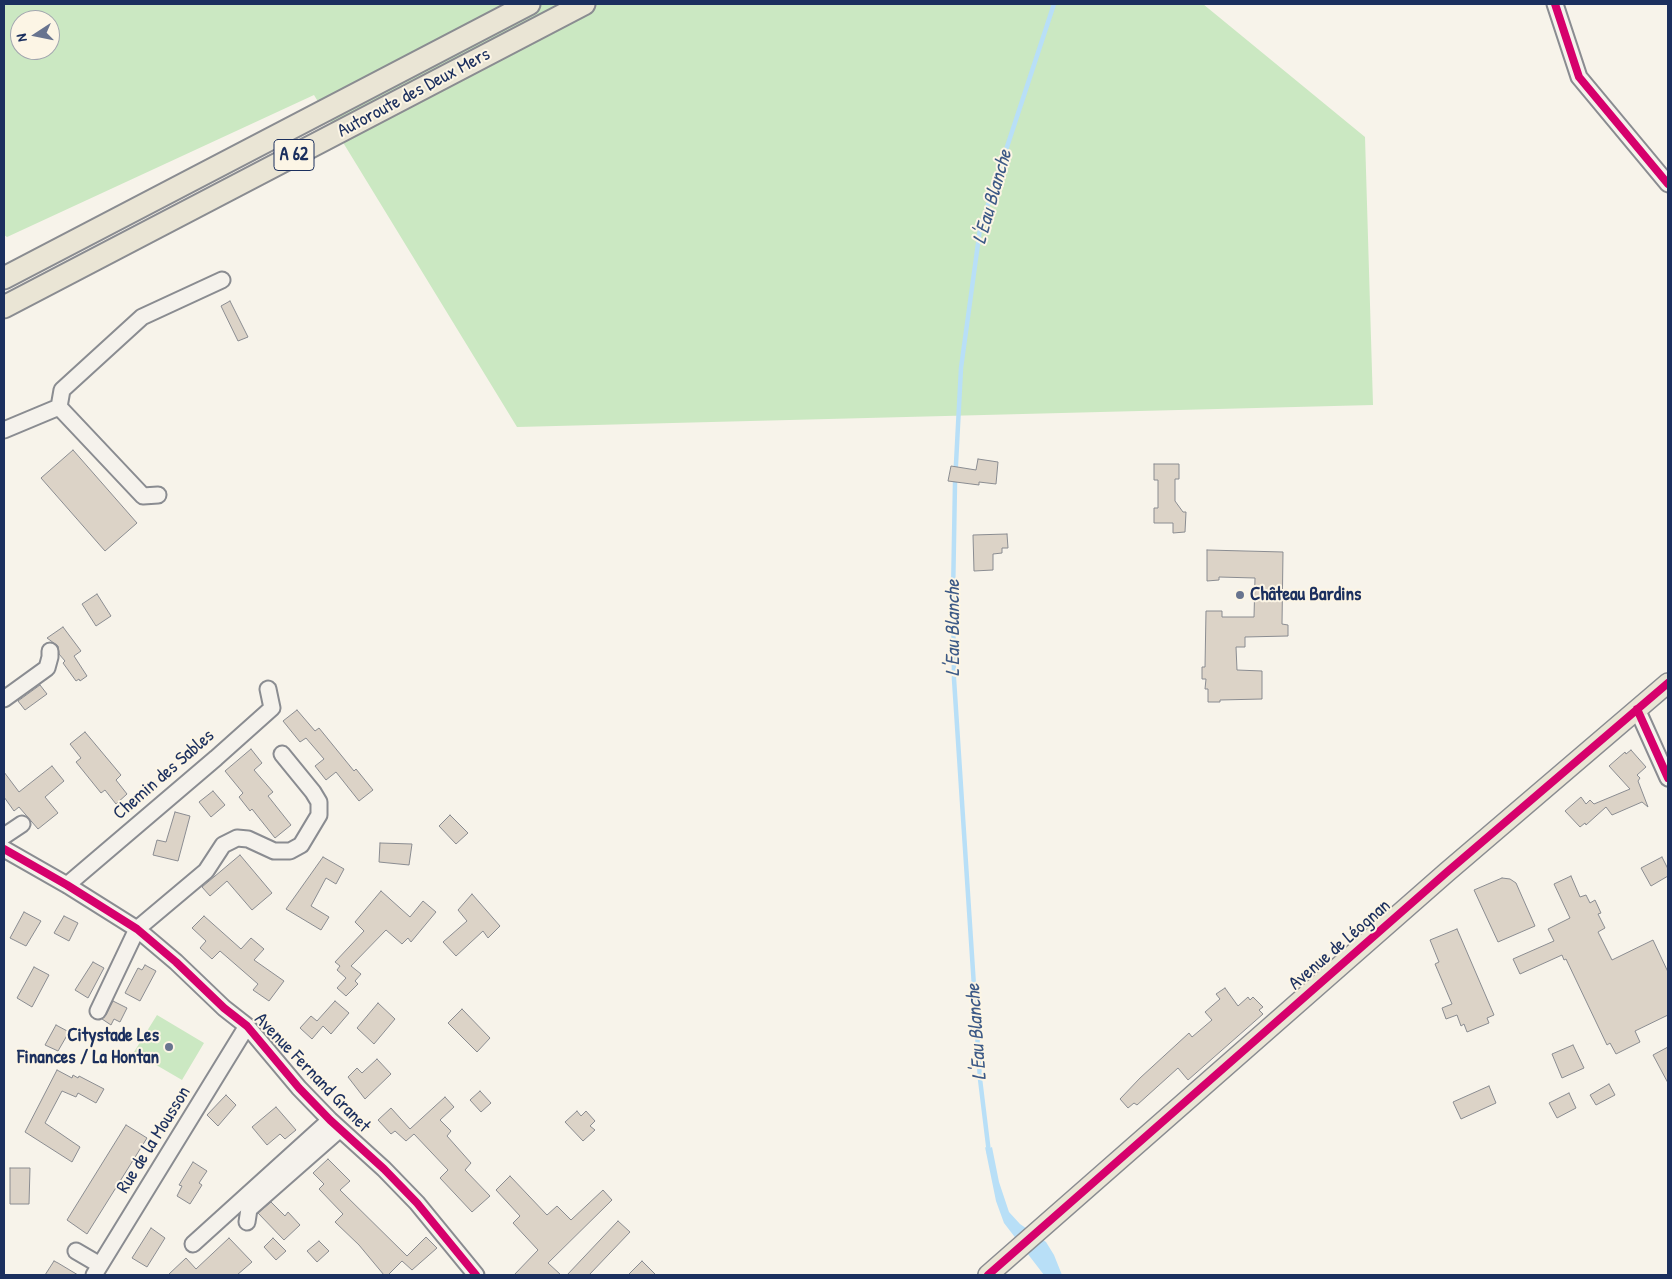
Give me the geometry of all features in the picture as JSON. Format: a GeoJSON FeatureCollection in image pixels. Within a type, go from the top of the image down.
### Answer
{"type":"FeatureCollection","features":[{"type":"Feature","properties":{"kind":"highway","name":"Autoroute des Deux Mers"},"geometry":{"type":"LineString","coordinates":[[4,278],[529,4]]}},
{"type":"Feature","properties":{"kind":"highway","name":"Autoroute des Deux Mers"},"geometry":{"type":"LineString","coordinates":[[4,307],[584,4]]}},
{"type":"Feature","properties":{"kind":"main road","name":"Avenue de Léognan"},"geometry":{"type":"LineString","coordinates":[[988,1275],[1447,872],[1668,683]]}},
{"type":"Feature","properties":{"kind":"street"},"geometry":{"type":"LineString","coordinates":[[1555,4],[1579,77],[1668,184]]}},
{"type":"Feature","properties":{"kind":"street"},"geometry":{"type":"LineString","coordinates":[[59,408],[62,390],[142,317],[222,280]]}},
{"type":"Feature","properties":{"kind":"street"},"geometry":{"type":"LineString","coordinates":[[4,430],[59,408]]}},
{"type":"Feature","properties":{"kind":"street"},"geometry":{"type":"LineString","coordinates":[[59,408],[143,496],[158,495]]}},
{"type":"Feature","properties":{"kind":"street"},"geometry":{"type":"LineString","coordinates":[[4,699],[47,668],[50,651]]}},
{"type":"Feature","properties":{"kind":"street","name":"Chemin des Sables"},"geometry":{"type":"LineString","coordinates":[[67,884],[272,708],[268,689]]}},
{"type":"Feature","properties":{"kind":"street"},"geometry":{"type":"LineString","coordinates":[[1637,709],[1668,778]]}},
{"type":"Feature","properties":{"kind":"street"},"geometry":{"type":"LineString","coordinates":[[98,1011],[137,929],[206,871],[223,845],[237,838],[248,839],[274,851],[290,851],[301,845],[319,815],[319,802],[282,754]]}},
{"type":"Feature","properties":{"kind":"street"},"geometry":{"type":"LineString","coordinates":[[4,836],[22,824]]}},
{"type":"Feature","properties":{"kind":"street","name":"Avenue Fernand Granet"},"geometry":{"type":"LineString","coordinates":[[4,849],[67,884],[137,929],[176,962],[224,1008],[247,1026],[299,1088],[417,1203],[476,1275]]}},
{"type":"Feature","properties":{"kind":"street","name":"Rue de la Mousson"},"geometry":{"type":"LineString","coordinates":[[97,1270],[247,1026]]}},
{"type":"Feature","properties":{"kind":"street"},"geometry":{"type":"LineString","coordinates":[[247,1222],[249,1209],[335,1124]]}},
{"type":"Feature","properties":{"kind":"street"},"geometry":{"type":"LineString","coordinates":[[193,1244],[335,1124]]}},
{"type":"Feature","properties":{"kind":"street"},"geometry":{"type":"LineString","coordinates":[[76,1250],[97,1270]]}},
{"type":"Feature","properties":{"kind":"green space"},"geometry":{"type":"Polygon","coordinates":[[[4,4],[1203,4],[1365,137],[1373,405],[517,427],[314,95],[7,237],[4,235],[4,4]]]}},
{"type":"Feature","properties":{"kind":"green space","name":"Citystade Les Finances / La Hontan"},"geometry":{"type":"Polygon","coordinates":[[[157,1015],[204,1043],[182,1080],[134,1052],[157,1015]]]}},
{"type":"Feature","properties":{"kind":"water"},"geometry":{"type":"Polygon","coordinates":[[[985,1147],[988,1149],[992,1147],[999,1182],[1009,1212],[1020,1224],[1046,1242],[1054,1255],[1062,1275],[1044,1275],[1004,1223],[996,1201],[985,1147]]]}},
{"type":"Feature","properties":{"kind":"building"},"geometry":{"type":"Polygon","coordinates":[[[230,301],[248,337],[238,341],[221,306],[230,301]]]}},
{"type":"Feature","properties":{"kind":"building"},"geometry":{"type":"Polygon","coordinates":[[[73,450],[137,523],[105,551],[41,478],[73,450]]]}},
{"type":"Feature","properties":{"kind":"building"},"geometry":{"type":"Polygon","coordinates":[[[978,459],[998,462],[996,484],[979,482],[979,485],[948,481],[951,466],[976,470],[978,459]]]}},
{"type":"Feature","properties":{"kind":"building"},"geometry":{"type":"Polygon","coordinates":[[[1154,464],[1179,464],[1179,479],[1175,479],[1175,501],[1183,512],[1186,512],[1185,532],[1173,533],[1173,523],[1154,523],[1154,508],[1158,508],[1158,480],[1154,480],[1154,464]]]}},
{"type":"Feature","properties":{"kind":"building"},"geometry":{"type":"Polygon","coordinates":[[[1007,534],[1008,548],[1002,548],[1002,553],[993,554],[993,570],[974,571],[973,535],[1007,534]]]}},
{"type":"Feature","properties":{"kind":"building"},"geometry":{"type":"Polygon","coordinates":[[[1207,550],[1283,552],[1282,624],[1288,625],[1288,636],[1245,637],[1245,647],[1236,647],[1237,670],[1262,671],[1262,699],[1208,702],[1208,689],[1205,689],[1206,679],[1202,679],[1202,667],[1205,667],[1206,611],[1222,611],[1222,617],[1254,617],[1255,578],[1219,577],[1219,580],[1207,581],[1207,550]]]}},
{"type":"Feature","properties":{"kind":"building"},"geometry":{"type":"Polygon","coordinates":[[[97,594],[111,616],[96,626],[82,604],[97,594]]]}},
{"type":"Feature","properties":{"kind":"building"},"geometry":{"type":"Polygon","coordinates":[[[63,627],[81,651],[74,656],[87,676],[80,681],[79,679],[76,681],[63,663],[65,661],[59,654],[58,646],[47,638],[63,627]]]}},
{"type":"Feature","properties":{"kind":"building"},"geometry":{"type":"Polygon","coordinates":[[[40,685],[47,694],[25,710],[18,701],[40,685]]]}},
{"type":"Feature","properties":{"kind":"building"},"geometry":{"type":"Polygon","coordinates":[[[297,710],[315,731],[319,728],[354,771],[356,769],[373,790],[359,801],[336,772],[326,780],[315,766],[324,759],[306,738],[300,742],[283,721],[297,710]]]}},
{"type":"Feature","properties":{"kind":"building"},"geometry":{"type":"Polygon","coordinates":[[[85,732],[121,775],[116,780],[127,794],[116,804],[105,790],[101,793],[76,762],[81,758],[70,744],[85,732]]]}},
{"type":"Feature","properties":{"kind":"building"},"geometry":{"type":"Polygon","coordinates":[[[251,749],[262,763],[254,770],[273,792],[268,796],[291,825],[275,838],[252,809],[250,811],[239,797],[243,793],[225,771],[251,749]]]}},
{"type":"Feature","properties":{"kind":"building"},"geometry":{"type":"Polygon","coordinates":[[[1631,750],[1646,767],[1637,775],[1640,778],[1638,781],[1648,807],[1642,802],[1612,815],[1606,807],[1586,825],[1585,823],[1580,827],[1565,811],[1581,797],[1586,804],[1590,800],[1594,804],[1630,789],[1609,766],[1625,752],[1626,754],[1631,750]]]}},
{"type":"Feature","properties":{"kind":"building"},"geometry":{"type":"Polygon","coordinates":[[[52,766],[64,781],[45,797],[58,813],[38,829],[19,807],[14,811],[4,797],[4,772],[19,792],[52,766]]]}},
{"type":"Feature","properties":{"kind":"building"},"geometry":{"type":"Polygon","coordinates":[[[213,791],[225,805],[211,817],[199,802],[213,791]]]}},
{"type":"Feature","properties":{"kind":"building"},"geometry":{"type":"Polygon","coordinates":[[[175,812],[190,816],[178,861],[153,855],[157,840],[166,842],[175,812]]]}},
{"type":"Feature","properties":{"kind":"building"},"geometry":{"type":"Polygon","coordinates":[[[450,815],[468,833],[456,844],[439,826],[450,815]]]}},
{"type":"Feature","properties":{"kind":"building"},"geometry":{"type":"Polygon","coordinates":[[[380,843],[412,844],[409,865],[379,862],[380,843]]]}},
{"type":"Feature","properties":{"kind":"building"},"geometry":{"type":"Polygon","coordinates":[[[240,855],[272,893],[252,910],[227,881],[210,896],[202,887],[240,855]]]}},
{"type":"Feature","properties":{"kind":"building"},"geometry":{"type":"Polygon","coordinates":[[[323,857],[344,869],[336,884],[326,878],[311,906],[329,917],[321,930],[286,909],[323,857]]]}},
{"type":"Feature","properties":{"kind":"building"},"geometry":{"type":"Polygon","coordinates":[[[1662,857],[1668,869],[1668,876],[1651,886],[1641,868],[1662,857]]]}},
{"type":"Feature","properties":{"kind":"building"},"geometry":{"type":"Polygon","coordinates":[[[1571,876],[1580,897],[1586,895],[1590,903],[1595,900],[1601,913],[1598,914],[1605,928],[1598,932],[1612,960],[1653,940],[1668,972],[1668,1015],[1635,1031],[1640,1042],[1616,1054],[1610,1043],[1607,1045],[1566,959],[1564,960],[1562,955],[1520,974],[1513,959],[1554,941],[1548,929],[1570,918],[1554,884],[1571,876]]]}},
{"type":"Feature","properties":{"kind":"building"},"geometry":{"type":"Polygon","coordinates":[[[1502,878],[1510,879],[1516,883],[1535,926],[1498,942],[1474,890],[1502,878]]]}},
{"type":"Feature","properties":{"kind":"building"},"geometry":{"type":"Polygon","coordinates":[[[381,891],[410,917],[423,901],[436,912],[411,942],[408,938],[402,944],[386,930],[351,966],[361,974],[355,981],[358,984],[346,996],[337,988],[346,978],[337,970],[340,966],[335,962],[364,931],[355,922],[381,891]]]}},
{"type":"Feature","properties":{"kind":"building"},"geometry":{"type":"Polygon","coordinates":[[[472,894],[500,926],[488,938],[483,931],[456,956],[443,942],[467,921],[458,910],[472,894]]]}},
{"type":"Feature","properties":{"kind":"building"},"geometry":{"type":"Polygon","coordinates":[[[24,912],[41,921],[26,946],[10,938],[24,912]]]}},
{"type":"Feature","properties":{"kind":"building"},"geometry":{"type":"Polygon","coordinates":[[[64,916],[78,923],[69,941],[54,933],[64,916]]]}},
{"type":"Feature","properties":{"kind":"building"},"geometry":{"type":"Polygon","coordinates":[[[204,916],[241,949],[251,938],[264,949],[254,960],[284,981],[269,1001],[253,990],[258,984],[220,951],[212,959],[200,948],[206,941],[192,928],[204,916]]]}},
{"type":"Feature","properties":{"kind":"building"},"geometry":{"type":"Polygon","coordinates":[[[1457,929],[1494,1015],[1487,1018],[1489,1023],[1467,1032],[1464,1024],[1461,1026],[1457,1015],[1446,1019],[1442,1008],[1452,1004],[1435,964],[1439,962],[1430,940],[1457,929]]]}},
{"type":"Feature","properties":{"kind":"building"},"geometry":{"type":"Polygon","coordinates":[[[93,962],[104,968],[88,998],[75,990],[93,962]]]}},
{"type":"Feature","properties":{"kind":"building"},"geometry":{"type":"Polygon","coordinates":[[[145,965],[156,971],[140,1001],[125,993],[138,968],[142,970],[145,965]]]}},
{"type":"Feature","properties":{"kind":"building"},"geometry":{"type":"Polygon","coordinates":[[[34,967],[49,975],[32,1007],[17,998],[34,967]]]}},
{"type":"Feature","properties":{"kind":"building"},"geometry":{"type":"Polygon","coordinates":[[[1225,988],[1238,1006],[1248,997],[1250,1000],[1253,997],[1263,1007],[1259,1010],[1263,1014],[1188,1080],[1178,1068],[1137,1105],[1134,1103],[1128,1108],[1120,1099],[1189,1033],[1192,1037],[1212,1020],[1205,1012],[1220,999],[1216,994],[1225,988]]]}},
{"type":"Feature","properties":{"kind":"building"},"geometry":{"type":"Polygon","coordinates":[[[113,1001],[127,1008],[120,1022],[114,1019],[111,1025],[102,1019],[113,1001]]]}},
{"type":"Feature","properties":{"kind":"building"},"geometry":{"type":"Polygon","coordinates":[[[335,1001],[349,1013],[331,1034],[323,1026],[312,1039],[300,1028],[311,1016],[317,1021],[335,1001]]]}},
{"type":"Feature","properties":{"kind":"building"},"geometry":{"type":"Polygon","coordinates":[[[378,1003],[395,1019],[374,1044],[357,1028],[378,1003]]]}},
{"type":"Feature","properties":{"kind":"building"},"geometry":{"type":"Polygon","coordinates":[[[462,1009],[490,1038],[477,1052],[448,1023],[462,1009]]]}},
{"type":"Feature","properties":{"kind":"building"},"geometry":{"type":"Polygon","coordinates":[[[56,1025],[69,1032],[58,1051],[45,1045],[56,1025]]]}},
{"type":"Feature","properties":{"kind":"building"},"geometry":{"type":"Polygon","coordinates":[[[1573,1045],[1584,1068],[1562,1078],[1552,1054],[1573,1045]]]}},
{"type":"Feature","properties":{"kind":"building"},"geometry":{"type":"Polygon","coordinates":[[[1668,1047],[1668,1083],[1653,1055],[1668,1047]]]}},
{"type":"Feature","properties":{"kind":"building"},"geometry":{"type":"Polygon","coordinates":[[[377,1059],[391,1074],[365,1099],[348,1077],[357,1068],[362,1073],[377,1059]]]}},
{"type":"Feature","properties":{"kind":"building"},"geometry":{"type":"Polygon","coordinates":[[[57,1070],[72,1078],[73,1075],[78,1078],[79,1076],[104,1089],[96,1103],[78,1093],[76,1097],[62,1091],[45,1123],[80,1147],[72,1162],[25,1132],[57,1070]]]}},
{"type":"Feature","properties":{"kind":"building"},"geometry":{"type":"Polygon","coordinates":[[[1609,1084],[1615,1095],[1596,1105],[1590,1095],[1609,1084]]]}},
{"type":"Feature","properties":{"kind":"building"},"geometry":{"type":"Polygon","coordinates":[[[1489,1086],[1496,1103],[1461,1119],[1453,1102],[1489,1086]]]}},
{"type":"Feature","properties":{"kind":"building"},"geometry":{"type":"Polygon","coordinates":[[[480,1091],[491,1103],[481,1112],[470,1100],[480,1091]]]}},
{"type":"Feature","properties":{"kind":"building"},"geometry":{"type":"Polygon","coordinates":[[[1569,1093],[1576,1108],[1557,1118],[1549,1103],[1569,1093]]]}},
{"type":"Feature","properties":{"kind":"building"},"geometry":{"type":"Polygon","coordinates":[[[226,1095],[236,1105],[218,1126],[207,1115],[226,1095]]]}},
{"type":"Feature","properties":{"kind":"building"},"geometry":{"type":"Polygon","coordinates":[[[445,1097],[454,1107],[440,1120],[451,1131],[447,1136],[471,1163],[465,1170],[490,1196],[472,1212],[440,1178],[448,1170],[414,1134],[406,1141],[395,1131],[391,1134],[378,1120],[391,1108],[410,1129],[445,1097]]]}},
{"type":"Feature","properties":{"kind":"building"},"geometry":{"type":"Polygon","coordinates":[[[276,1107],[296,1130],[285,1139],[280,1134],[267,1145],[252,1127],[276,1107]]]}},
{"type":"Feature","properties":{"kind":"building"},"geometry":{"type":"Polygon","coordinates":[[[577,1111],[581,1116],[586,1111],[595,1121],[590,1126],[595,1130],[583,1141],[565,1122],[577,1111]]]}},
{"type":"Feature","properties":{"kind":"building"},"geometry":{"type":"Polygon","coordinates":[[[126,1125],[147,1138],[87,1234],[67,1220],[126,1125]]]}},
{"type":"Feature","properties":{"kind":"building"},"geometry":{"type":"Polygon","coordinates":[[[328,1159],[350,1181],[340,1190],[407,1256],[426,1237],[437,1248],[412,1270],[402,1261],[388,1275],[384,1275],[359,1245],[335,1222],[343,1214],[319,1189],[324,1184],[313,1173],[328,1159]]]}},
{"type":"Feature","properties":{"kind":"building"},"geometry":{"type":"Polygon","coordinates":[[[193,1162],[207,1171],[199,1183],[202,1185],[190,1204],[177,1196],[182,1186],[179,1185],[193,1162]]]}},
{"type":"Feature","properties":{"kind":"building"},"geometry":{"type":"Polygon","coordinates":[[[10,1168],[30,1168],[29,1204],[10,1204],[10,1168]]]}},
{"type":"Feature","properties":{"kind":"building"},"geometry":{"type":"Polygon","coordinates":[[[510,1176],[547,1215],[557,1206],[571,1220],[603,1190],[612,1200],[548,1263],[561,1275],[514,1275],[538,1250],[513,1223],[520,1216],[496,1190],[510,1176]]]}},
{"type":"Feature","properties":{"kind":"building"},"geometry":{"type":"Polygon","coordinates":[[[271,1202],[285,1216],[288,1212],[300,1225],[284,1240],[258,1213],[271,1202]]]}},
{"type":"Feature","properties":{"kind":"building"},"geometry":{"type":"Polygon","coordinates":[[[618,1221],[630,1232],[589,1275],[567,1275],[618,1221]]]}},
{"type":"Feature","properties":{"kind":"building"},"geometry":{"type":"Polygon","coordinates":[[[151,1228],[165,1238],[147,1267],[132,1258],[151,1228]]]}},
{"type":"Feature","properties":{"kind":"building"},"geometry":{"type":"Polygon","coordinates":[[[229,1238],[252,1262],[237,1275],[168,1275],[186,1258],[196,1269],[229,1238]]]}},
{"type":"Feature","properties":{"kind":"building"},"geometry":{"type":"Polygon","coordinates":[[[273,1238],[286,1251],[276,1260],[264,1247],[273,1238]]]}},
{"type":"Feature","properties":{"kind":"building"},"geometry":{"type":"Polygon","coordinates":[[[319,1241],[329,1251],[317,1262],[307,1251],[319,1241]]]}},
{"type":"Feature","properties":{"kind":"building"},"geometry":{"type":"Polygon","coordinates":[[[54,1261],[58,1263],[78,1275],[45,1275],[54,1261]]]}},
{"type":"Feature","properties":{"kind":"building"},"geometry":{"type":"Polygon","coordinates":[[[642,1261],[656,1275],[628,1275],[642,1261]]]}},
{"type":"Feature","properties":{"kind":"waterway","name":"L'Eau Blanche"},"geometry":{"type":"LineString","coordinates":[[989,1153],[980,1079],[954,679],[955,483],[961,368],[980,229],[1054,4]]}},
{"type":"Feature","properties":{"kind":"cycle path"},"geometry":{"type":"LineString","coordinates":[[1555,4],[1579,77],[1668,184]]}},
{"type":"Feature","properties":{"kind":"cycle path"},"geometry":{"type":"LineString","coordinates":[[988,1275],[1447,872],[1668,683]]}},
{"type":"Feature","properties":{"kind":"cycle path"},"geometry":{"type":"LineString","coordinates":[[1637,709],[1668,778]]}},
{"type":"Feature","properties":{"kind":"cycle path"},"geometry":{"type":"LineString","coordinates":[[4,849],[67,885],[137,929],[176,962],[224,1008],[247,1026],[299,1088],[417,1203],[476,1275]]}},
{"type":"Feature","properties":{"kind":"place","name":"Château Bardins"},"geometry":{"type":"Point","coordinates":[1240,595]}},
{"type":"Feature","properties":{"kind":"place","name":"Citystade Les Finances / La Hontan"},"geometry":{"type":"Point","coordinates":[169,1047]}}]}
